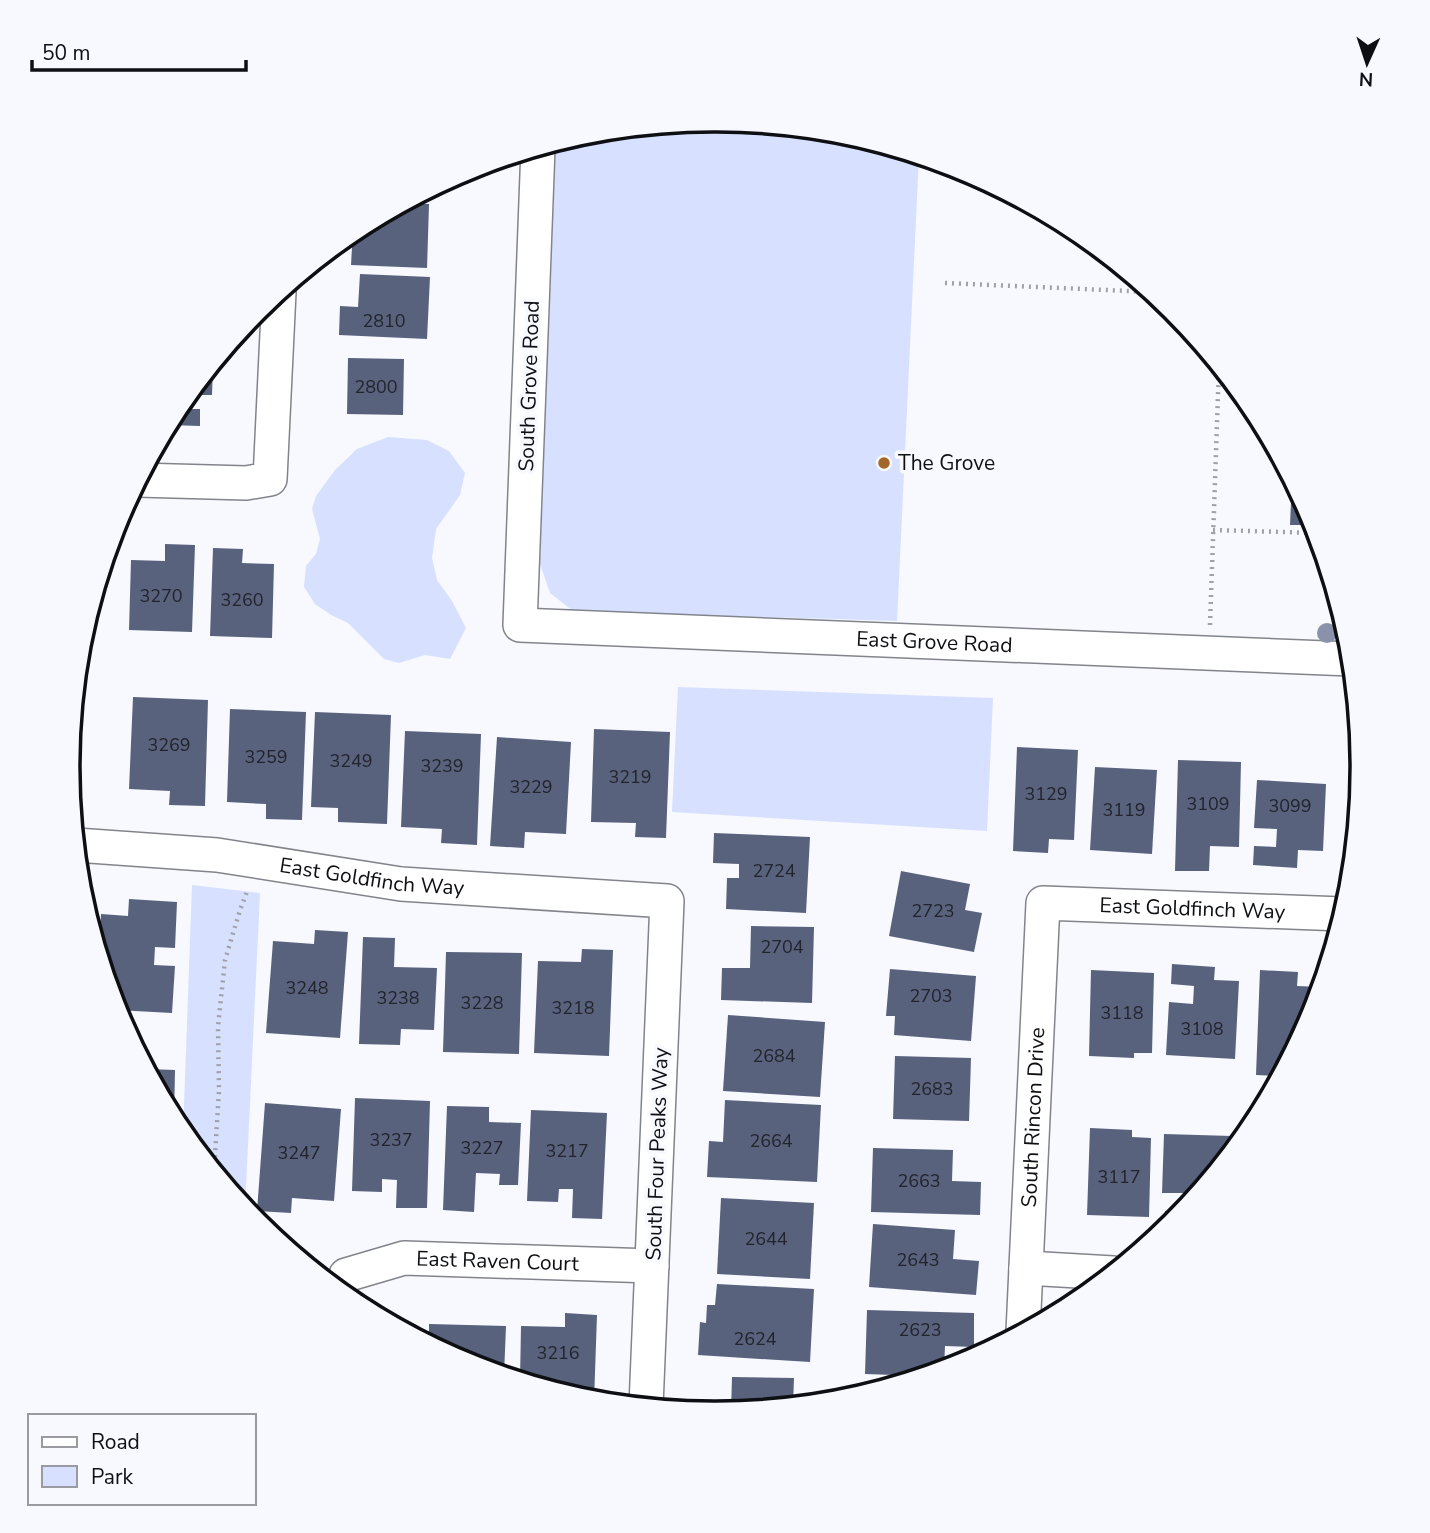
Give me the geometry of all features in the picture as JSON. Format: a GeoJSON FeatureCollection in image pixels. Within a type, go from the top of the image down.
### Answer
{"type":"FeatureCollection","features":[{"type":"Feature","properties":{"kind":"street","name":"South Grove Road"},"geometry":{"type":"LineString","coordinates":[[520,625],[538,158]]}},
{"type":"Feature","properties":{"kind":"street"},"geometry":{"type":"LineString","coordinates":[[149,480],[246,483],[270,479],[278,306]]}},
{"type":"Feature","properties":{"kind":"street","name":"East Grove Road"},"geometry":{"type":"LineString","coordinates":[[520,625],[1340,659]]}},
{"type":"Feature","properties":{"kind":"street","name":"East Goldfinch Way"},"geometry":{"type":"LineString","coordinates":[[86,846],[217,855],[401,884],[667,901]]}},
{"type":"Feature","properties":{"kind":"street","name":"South Four Peaks Way"},"geometry":{"type":"LineString","coordinates":[[646,1397],[667,901]]}},
{"type":"Feature","properties":{"kind":"street","name":"East Goldfinch Way"},"geometry":{"type":"LineString","coordinates":[[1043,903],[1332,914]]}},
{"type":"Feature","properties":{"kind":"street","name":"South Rincon Drive"},"geometry":{"type":"LineString","coordinates":[[1024,1321],[1043,903]]}},
{"type":"Feature","properties":{"kind":"street","name":"East Raven Court"},"geometry":{"type":"LineString","coordinates":[[346,1275],[404,1258],[652,1266]]}},
{"type":"Feature","properties":{"kind":"street"},"geometry":{"type":"LineString","coordinates":[[1026,1268],[1098,1272]]}},
{"type":"Feature","properties":{"kind":"path"},"geometry":{"type":"LineString","coordinates":[[945,283],[1135,291]]}},
{"type":"Feature","properties":{"kind":"path"},"geometry":{"type":"LineString","coordinates":[[1209,654],[1218,381]]}},
{"type":"Feature","properties":{"kind":"path"},"geometry":{"type":"LineString","coordinates":[[1213,530],[1304,533]]}},
{"type":"Feature","properties":{"kind":"path"},"geometry":{"type":"LineString","coordinates":[[215,1157],[219,1091],[218,1027],[225,960],[240,909],[248,893],[252,861]]}},
{"type":"Feature","properties":{"kind":"green space"},"geometry":{"type":"Polygon","coordinates":[[[674,133],[756,133],[839,144],[919,166],[897,621],[573,611],[550,593],[540,564],[556,153],[632,137],[674,133]]]}},
{"type":"Feature","properties":{"kind":"green space"},"geometry":{"type":"Polygon","coordinates":[[[388,437],[427,440],[449,451],[465,473],[460,495],[436,529],[432,558],[437,580],[466,628],[450,659],[425,655],[399,663],[384,659],[348,623],[315,604],[304,587],[306,566],[316,554],[320,539],[312,509],[316,496],[335,470],[357,449],[388,437]]]}},
{"type":"Feature","properties":{"kind":"green space"},"geometry":{"type":"Polygon","coordinates":[[[678,687],[993,698],[987,831],[672,812],[678,687]]]}},
{"type":"Feature","properties":{"kind":"green space"},"geometry":{"type":"Polygon","coordinates":[[[192,885],[260,893],[246,1193],[184,1114],[192,885]]]}},
{"type":"Feature","properties":{"kind":"building"},"geometry":{"type":"Polygon","coordinates":[[[422,204],[429,204],[427,268],[351,265],[352,246],[422,204]]]}},
{"type":"Feature","properties":{"kind":"building"},"geometry":{"type":"Polygon","coordinates":[[[360,274],[430,277],[427,339],[339,335],[340,306],[358,307],[360,274]]]}},
{"type":"Feature","properties":{"kind":"building"},"geometry":{"type":"Polygon","coordinates":[[[348,358],[404,359],[403,415],[347,414],[348,358]]]}},
{"type":"Feature","properties":{"kind":"building"},"geometry":{"type":"Polygon","coordinates":[[[213,379],[212,395],[201,395],[213,379]]]}},
{"type":"Feature","properties":{"kind":"building"},"geometry":{"type":"Polygon","coordinates":[[[191,409],[200,409],[200,426],[180,425],[191,409]]]}},
{"type":"Feature","properties":{"kind":"building"},"geometry":{"type":"Polygon","coordinates":[[[1291,502],[1301,525],[1290,525],[1291,502]]]}},
{"type":"Feature","properties":{"kind":"building"},"geometry":{"type":"Polygon","coordinates":[[[165,544],[195,545],[192,632],[129,630],[131,560],[165,561],[165,544]]]}},
{"type":"Feature","properties":{"kind":"building"},"geometry":{"type":"Polygon","coordinates":[[[213,548],[243,549],[242,563],[274,564],[272,638],[210,636],[213,548]]]}},
{"type":"Feature","properties":{"kind":"building"},"geometry":{"type":"Polygon","coordinates":[[[133,697],[208,700],[205,806],[169,805],[170,791],[129,789],[133,697]]]}},
{"type":"Feature","properties":{"kind":"building"},"geometry":{"type":"Polygon","coordinates":[[[230,709],[306,712],[302,820],[266,819],[266,804],[227,802],[230,709]]]}},
{"type":"Feature","properties":{"kind":"building"},"geometry":{"type":"Polygon","coordinates":[[[315,712],[391,715],[387,824],[338,822],[338,808],[311,807],[315,712]]]}},
{"type":"Feature","properties":{"kind":"building"},"geometry":{"type":"Polygon","coordinates":[[[594,729],[670,732],[666,838],[635,837],[636,823],[591,822],[594,729]]]}},
{"type":"Feature","properties":{"kind":"building"},"geometry":{"type":"Polygon","coordinates":[[[405,731],[481,734],[477,845],[441,843],[442,829],[401,827],[405,731]]]}},
{"type":"Feature","properties":{"kind":"building"},"geometry":{"type":"Polygon","coordinates":[[[497,737],[571,742],[566,834],[525,832],[524,848],[490,846],[497,737]]]}},
{"type":"Feature","properties":{"kind":"building"},"geometry":{"type":"Polygon","coordinates":[[[1017,747],[1078,750],[1074,840],[1049,839],[1048,853],[1013,851],[1017,747]]]}},
{"type":"Feature","properties":{"kind":"building"},"geometry":{"type":"Polygon","coordinates":[[[1178,760],[1241,762],[1239,847],[1210,846],[1209,871],[1175,871],[1178,760]]]}},
{"type":"Feature","properties":{"kind":"building"},"geometry":{"type":"Polygon","coordinates":[[[1095,767],[1157,770],[1152,854],[1090,850],[1095,767]]]}},
{"type":"Feature","properties":{"kind":"building"},"geometry":{"type":"Polygon","coordinates":[[[1257,780],[1326,784],[1323,851],[1298,850],[1297,868],[1253,865],[1254,846],[1276,847],[1277,829],[1254,828],[1257,780]]]}},
{"type":"Feature","properties":{"kind":"building"},"geometry":{"type":"Polygon","coordinates":[[[714,833],[810,837],[806,913],[726,909],[727,878],[739,878],[739,864],[713,863],[714,833]]]}},
{"type":"Feature","properties":{"kind":"building"},"geometry":{"type":"Polygon","coordinates":[[[901,871],[970,884],[965,910],[982,913],[974,952],[889,936],[901,871]]]}},
{"type":"Feature","properties":{"kind":"building"},"geometry":{"type":"Polygon","coordinates":[[[129,899],[177,902],[175,948],[155,947],[154,965],[175,966],[172,1013],[130,1011],[100,924],[101,914],[128,916],[129,899]]]}},
{"type":"Feature","properties":{"kind":"building"},"geometry":{"type":"Polygon","coordinates":[[[751,926],[814,927],[812,1003],[721,1000],[722,968],[750,968],[751,926]]]}},
{"type":"Feature","properties":{"kind":"building"},"geometry":{"type":"Polygon","coordinates":[[[315,930],[348,932],[340,1038],[266,1033],[273,941],[314,944],[315,930]]]}},
{"type":"Feature","properties":{"kind":"building"},"geometry":{"type":"Polygon","coordinates":[[[363,937],[395,938],[394,967],[437,968],[434,1030],[401,1029],[400,1045],[359,1044],[363,937]]]}},
{"type":"Feature","properties":{"kind":"building"},"geometry":{"type":"Polygon","coordinates":[[[582,949],[613,950],[609,1056],[534,1053],[538,961],[581,962],[582,949]]]}},
{"type":"Feature","properties":{"kind":"building"},"geometry":{"type":"Polygon","coordinates":[[[446,952],[522,953],[519,1054],[443,1052],[446,952]]]}},
{"type":"Feature","properties":{"kind":"building"},"geometry":{"type":"Polygon","coordinates":[[[1172,964],[1215,967],[1214,980],[1239,981],[1235,1059],[1166,1055],[1169,1002],[1193,1004],[1194,986],[1171,984],[1172,964]]]}},
{"type":"Feature","properties":{"kind":"building"},"geometry":{"type":"Polygon","coordinates":[[[890,969],[976,976],[971,1041],[894,1035],[895,1016],[886,1016],[890,969]]]}},
{"type":"Feature","properties":{"kind":"building"},"geometry":{"type":"Polygon","coordinates":[[[1091,970],[1154,973],[1152,1053],[1134,1053],[1134,1058],[1089,1056],[1091,970]]]}},
{"type":"Feature","properties":{"kind":"building"},"geometry":{"type":"Polygon","coordinates":[[[1260,970],[1298,972],[1297,986],[1310,987],[1301,1009],[1269,1076],[1256,1075],[1260,970]]]}},
{"type":"Feature","properties":{"kind":"building"},"geometry":{"type":"Polygon","coordinates":[[[728,1015],[825,1022],[820,1097],[723,1091],[728,1015]]]}},
{"type":"Feature","properties":{"kind":"building"},"geometry":{"type":"Polygon","coordinates":[[[895,1056],[971,1058],[969,1121],[893,1119],[895,1056]]]}},
{"type":"Feature","properties":{"kind":"building"},"geometry":{"type":"Polygon","coordinates":[[[158,1069],[175,1070],[174,1098],[158,1069]]]}},
{"type":"Feature","properties":{"kind":"building"},"geometry":{"type":"Polygon","coordinates":[[[355,1098],[430,1101],[427,1208],[396,1208],[397,1180],[382,1179],[382,1192],[352,1191],[355,1098]]]}},
{"type":"Feature","properties":{"kind":"building"},"geometry":{"type":"Polygon","coordinates":[[[725,1100],[821,1105],[817,1182],[707,1177],[709,1141],[723,1142],[725,1100]]]}},
{"type":"Feature","properties":{"kind":"building"},"geometry":{"type":"Polygon","coordinates":[[[265,1103],[341,1109],[334,1201],[292,1198],[291,1213],[263,1211],[257,1206],[265,1103]]]}},
{"type":"Feature","properties":{"kind":"building"},"geometry":{"type":"Polygon","coordinates":[[[447,1106],[489,1107],[489,1122],[521,1123],[518,1185],[499,1185],[500,1174],[476,1173],[474,1212],[443,1210],[447,1106]]]}},
{"type":"Feature","properties":{"kind":"building"},"geometry":{"type":"Polygon","coordinates":[[[531,1110],[607,1113],[602,1219],[572,1218],[573,1189],[559,1189],[558,1202],[527,1201],[531,1110]]]}},
{"type":"Feature","properties":{"kind":"building"},"geometry":{"type":"Polygon","coordinates":[[[1090,1128],[1132,1130],[1132,1137],[1151,1138],[1149,1217],[1087,1215],[1090,1128]]]}},
{"type":"Feature","properties":{"kind":"building"},"geometry":{"type":"Polygon","coordinates":[[[1164,1134],[1231,1136],[1185,1193],[1162,1193],[1164,1134]]]}},
{"type":"Feature","properties":{"kind":"building"},"geometry":{"type":"Polygon","coordinates":[[[873,1148],[953,1150],[952,1181],[981,1182],[980,1215],[871,1212],[873,1148]]]}},
{"type":"Feature","properties":{"kind":"building"},"geometry":{"type":"Polygon","coordinates":[[[721,1198],[814,1203],[810,1279],[717,1274],[721,1198]]]}},
{"type":"Feature","properties":{"kind":"building"},"geometry":{"type":"Polygon","coordinates":[[[873,1224],[955,1230],[953,1259],[979,1261],[976,1295],[869,1287],[873,1224]]]}},
{"type":"Feature","properties":{"kind":"building"},"geometry":{"type":"Polygon","coordinates":[[[717,1284],[814,1289],[810,1362],[698,1355],[700,1322],[706,1323],[707,1305],[715,1305],[717,1284]]]}},
{"type":"Feature","properties":{"kind":"building"},"geometry":{"type":"Polygon","coordinates":[[[867,1310],[974,1313],[974,1346],[945,1346],[945,1358],[893,1375],[865,1374],[867,1310]]]}},
{"type":"Feature","properties":{"kind":"building"},"geometry":{"type":"Polygon","coordinates":[[[565,1313],[597,1315],[594,1390],[520,1370],[521,1326],[565,1327],[565,1313]]]}},
{"type":"Feature","properties":{"kind":"building"},"geometry":{"type":"Polygon","coordinates":[[[429,1324],[506,1326],[504,1365],[472,1353],[429,1333],[429,1324]]]}},
{"type":"Feature","properties":{"kind":"building"},"geometry":{"type":"Polygon","coordinates":[[[732,1377],[794,1378],[793,1396],[731,1401],[732,1377]]]}},
{"type":"Feature","properties":{"kind":"place","name":"The Grove"},"geometry":{"type":"Point","coordinates":[884,463]}}]}
